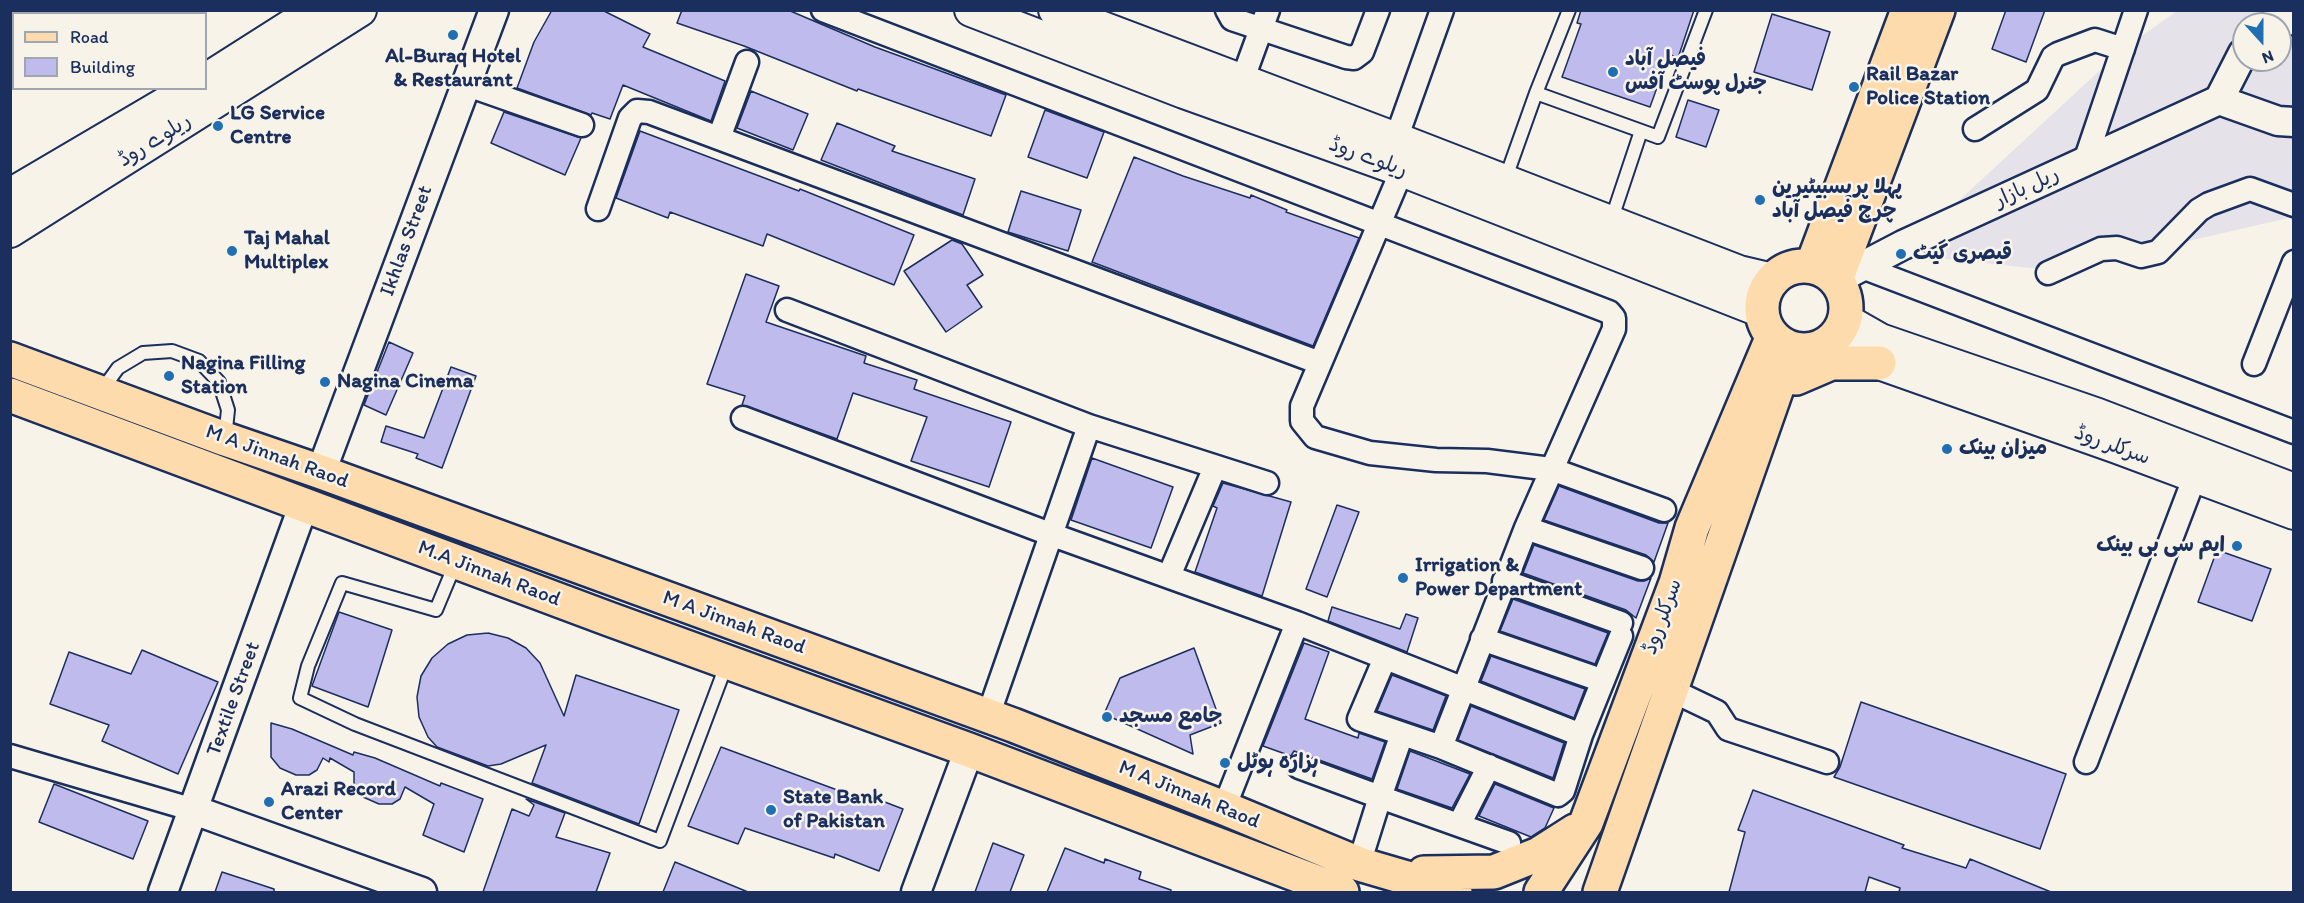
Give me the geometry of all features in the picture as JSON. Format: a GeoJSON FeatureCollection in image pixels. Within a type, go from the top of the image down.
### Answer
{"type":"FeatureCollection","features":[{"type":"Feature","properties":{"kind":"main road"},"geometry":{"type":"LineString","coordinates":[[207,79],[316,10]]}},
{"type":"Feature","properties":{"kind":"main road","name":"ریلوے روڈ"},"geometry":{"type":"LineString","coordinates":[[10,231],[360,10]]}},
{"type":"Feature","properties":{"kind":"main road","name":"ریلوے روڈ"},"geometry":{"type":"LineString","coordinates":[[972,10],[1184,92],[1402,170],[1775,332]]}},
{"type":"Feature","properties":{"kind":"main road","name":"ریلوے روڈ"},"geometry":{"type":"LineString","coordinates":[[1055,10],[1738,272],[1773,280]]}},
{"type":"Feature","properties":{"kind":"main road"},"geometry":{"type":"LineString","coordinates":[[1837,271],[1798,266],[1784,271],[1773,280],[1764,294],[1775,332],[1811,349],[1837,331],[1845,299],[1837,271],[1908,10]]}},
{"type":"Feature","properties":{"kind":"main road"},"geometry":{"type":"LineString","coordinates":[[1837,271],[1938,10]]}},
{"type":"Feature","properties":{"kind":"main road","name":"ریلوے روڈ"},"geometry":{"type":"LineString","coordinates":[[10,195],[189,90]]}},
{"type":"Feature","properties":{"kind":"main road","name":"سرکلر روڈ"},"geometry":{"type":"LineString","coordinates":[[1837,331],[1879,363],[2294,513]]}},
{"type":"Feature","properties":{"kind":"main road","name":"سرکلر روڈ"},"geometry":{"type":"LineString","coordinates":[[1837,331],[1880,340],[2098,414],[2294,490]]}},
{"type":"Feature","properties":{"kind":"main road","name":"سرکلر روڈ"},"geometry":{"type":"LineString","coordinates":[[1606,878],[1772,400],[1775,332]]}},
{"type":"Feature","properties":{"kind":"main road","name":"سرکلر روڈ"},"geometry":{"type":"LineString","coordinates":[[1541,892],[1586,823],[1676,583],[1692,528],[1775,332]]}},
{"type":"Feature","properties":{"kind":"main road","name":"M A Jinnah Raod"},"geometry":{"type":"LineString","coordinates":[[10,359],[988,716],[1224,808],[1377,876],[1455,892]]}},
{"type":"Feature","properties":{"kind":"main road"},"geometry":{"type":"LineString","coordinates":[[1772,400],[1797,378],[1831,363],[1879,363]]}},
{"type":"Feature","properties":{"kind":"main road","name":"M.A Jinnah Raod"},"geometry":{"type":"LineString","coordinates":[[11,395],[969,750]]}},
{"type":"Feature","properties":{"kind":"main road","name":"M A Jinnah Raod"},"geometry":{"type":"LineString","coordinates":[[969,750],[1342,892]]}},
{"type":"Feature","properties":{"kind":"main road"},"geometry":{"type":"LineString","coordinates":[[1377,876],[1494,873],[1539,854],[1586,823]]}},
{"type":"Feature","properties":{"kind":"main road"},"geometry":{"type":"LineString","coordinates":[[1606,878],[1622,892]]}},
{"type":"Feature","properties":{"kind":"street","name":"Ikhlas Street"},"geometry":{"type":"LineString","coordinates":[[321,472],[494,10]]}},
{"type":"Feature","properties":{"kind":"street"},"geometry":{"type":"LineString","coordinates":[[823,10],[1609,312],[1614,318],[1614,329],[1526,528],[1441,747]]}},
{"type":"Feature","properties":{"kind":"street"},"geometry":{"type":"LineString","coordinates":[[1227,10],[1232,19],[1265,20],[1346,57],[1354,58],[1362,52],[1378,10]]}},
{"type":"Feature","properties":{"kind":"street"},"geometry":{"type":"LineString","coordinates":[[1396,139],[1442,10]]}},
{"type":"Feature","properties":{"kind":"street"},"geometry":{"type":"LineString","coordinates":[[2085,161],[2136,10]]}},
{"type":"Feature","properties":{"kind":"street"},"geometry":{"type":"LineString","coordinates":[[1242,81],[1265,20]]}},
{"type":"Feature","properties":{"kind":"street"},"geometry":{"type":"LineString","coordinates":[[1975,129],[2037,90],[2053,57],[2058,54],[2095,40],[2123,49]]}},
{"type":"Feature","properties":{"kind":"street"},"geometry":{"type":"LineString","coordinates":[[719,138],[747,62]]}},
{"type":"Feature","properties":{"kind":"street"},"geometry":{"type":"LineString","coordinates":[[2233,72],[2219,100],[2278,121],[2294,122]]}},
{"type":"Feature","properties":{"kind":"street"},"geometry":{"type":"LineString","coordinates":[[2240,72],[2242,87],[2250,102],[2263,114]]}},
{"type":"Feature","properties":{"kind":"street"},"geometry":{"type":"LineString","coordinates":[[465,84],[582,125]]}},
{"type":"Feature","properties":{"kind":"street","name":"ریل بازار"},"geometry":{"type":"LineString","coordinates":[[1837,271],[1903,245],[2219,100]]}},
{"type":"Feature","properties":{"kind":"street"},"geometry":{"type":"LineString","coordinates":[[598,209],[630,118],[637,111],[649,112],[1320,363]]}},
{"type":"Feature","properties":{"kind":"street"},"geometry":{"type":"LineString","coordinates":[[1402,170],[1302,406],[1302,421],[1315,437],[1370,453],[1436,460],[1487,461],[1551,469],[1664,510]]}},
{"type":"Feature","properties":{"kind":"street"},"geometry":{"type":"LineString","coordinates":[[2048,273],[2109,247],[2141,256],[2158,252],[2199,210],[2250,189],[2294,205]]}},
{"type":"Feature","properties":{"kind":"street"},"geometry":{"type":"LineString","coordinates":[[2254,364],[2294,262]]}},
{"type":"Feature","properties":{"kind":"street"},"geometry":{"type":"LineString","coordinates":[[1837,271],[2294,432]]}},
{"type":"Feature","properties":{"kind":"street"},"geometry":{"type":"LineString","coordinates":[[787,310],[1089,426],[1267,483]]}},
{"type":"Feature","properties":{"kind":"street"},"geometry":{"type":"LineString","coordinates":[[742,418],[1050,534],[1297,623],[1581,735]]}},
{"type":"Feature","properties":{"kind":"street"},"geometry":{"type":"LineString","coordinates":[[988,716],[1089,426]]}},
{"type":"Feature","properties":{"kind":"street"},"geometry":{"type":"LineString","coordinates":[[1169,576],[1215,467]]}},
{"type":"Feature","properties":{"kind":"street"},"geometry":{"type":"LineString","coordinates":[[2086,762],[2195,476]]}},
{"type":"Feature","properties":{"kind":"street","name":"Textile Street"},"geometry":{"type":"LineString","coordinates":[[164,892],[304,504]]}},
{"type":"Feature","properties":{"kind":"street"},"geometry":{"type":"LineString","coordinates":[[1526,528],[1642,568]]}},
{"type":"Feature","properties":{"kind":"street"},"geometry":{"type":"LineString","coordinates":[[1385,658],[1359,719],[1441,747],[1558,795],[1563,791],[1581,735],[1621,630],[1504,582]]}},
{"type":"Feature","properties":{"kind":"street"},"geometry":{"type":"LineString","coordinates":[[1224,808],[1297,623]]}},
{"type":"Feature","properties":{"kind":"street"},"geometry":{"type":"LineString","coordinates":[[1482,639],[1592,678]]}},
{"type":"Feature","properties":{"kind":"street"},"geometry":{"type":"LineString","coordinates":[[1671,690],[1717,712],[1728,729],[1827,762]]}},
{"type":"Feature","properties":{"kind":"street"},"geometry":{"type":"LineString","coordinates":[[1377,876],[1380,798],[1402,734]]}},
{"type":"Feature","properties":{"kind":"street"},"geometry":{"type":"LineString","coordinates":[[916,892],[969,750]]}},
{"type":"Feature","properties":{"kind":"street"},"geometry":{"type":"LineString","coordinates":[[10,756],[194,810],[422,892]]}},
{"type":"Feature","properties":{"kind":"street"},"geometry":{"type":"LineString","coordinates":[[1459,825],[1489,766]]}},
{"type":"Feature","properties":{"kind":"street"},"geometry":{"type":"LineString","coordinates":[[1299,767],[1509,843]]}},
{"type":"Feature","properties":{"kind":"lane"},"geometry":{"type":"LineString","coordinates":[[1505,181],[1536,93],[1569,10]]}},
{"type":"Feature","properties":{"kind":"lane"},"geometry":{"type":"LineString","coordinates":[[1536,93],[1658,137],[1706,10]]}},
{"type":"Feature","properties":{"kind":"lane"},"geometry":{"type":"LineString","coordinates":[[1611,222],[1641,131]]}},
{"type":"Feature","properties":{"kind":"lane"},"geometry":{"type":"LineString","coordinates":[[101,392],[118,368],[143,353],[172,351],[199,361],[219,382],[228,410],[225,439]]}},
{"type":"Feature","properties":{"kind":"lane"},"geometry":{"type":"LineString","coordinates":[[456,561],[436,610],[342,583],[308,666],[300,698],[355,724],[660,841],[727,662]]}},
{"type":"Feature","properties":{"kind":"shaded area"},"geometry":{"type":"Polygon","coordinates":[[[2177,11],[2293,11],[2293,217],[2058,271],[1901,254],[2123,49],[2177,11]]]}},
{"type":"Feature","properties":{"kind":"building"},"geometry":{"type":"Polygon","coordinates":[[[552,10],[602,10],[650,34],[643,47],[725,81],[711,121],[623,85],[610,119],[592,113],[591,115],[517,88],[534,42],[552,10]]]}},
{"type":"Feature","properties":{"kind":"building"},"geometry":{"type":"Polygon","coordinates":[[[682,10],[788,10],[875,47],[1006,95],[991,136],[858,89],[857,91],[744,46],[677,23],[682,10]]]}},
{"type":"Feature","properties":{"kind":"building"},"geometry":{"type":"Polygon","coordinates":[[[1581,10],[1694,10],[1678,58],[1669,54],[1650,107],[1562,77],[1581,24],[1577,23],[1581,10]]]}},
{"type":"Feature","properties":{"kind":"building"},"geometry":{"type":"Polygon","coordinates":[[[2006,10],[2045,10],[2026,62],[1992,49],[2006,10]]]}},
{"type":"Feature","properties":{"kind":"building"},"geometry":{"type":"Polygon","coordinates":[[[1772,14],[1830,32],[1812,90],[1754,72],[1772,14]]]}},
{"type":"Feature","properties":{"kind":"building"},"geometry":{"type":"Polygon","coordinates":[[[751,91],[808,114],[793,150],[737,128],[751,91]]]}},
{"type":"Feature","properties":{"kind":"building"},"geometry":{"type":"Polygon","coordinates":[[[1688,100],[1719,110],[1706,147],[1676,137],[1688,100]]]}},
{"type":"Feature","properties":{"kind":"building"},"geometry":{"type":"Polygon","coordinates":[[[1045,110],[1104,132],[1087,178],[1028,157],[1045,110]]]}},
{"type":"Feature","properties":{"kind":"building"},"geometry":{"type":"Polygon","coordinates":[[[504,112],[581,138],[565,175],[491,143],[504,112]]]}},
{"type":"Feature","properties":{"kind":"building"},"geometry":{"type":"Polygon","coordinates":[[[837,123],[895,146],[892,151],[975,179],[963,215],[821,160],[837,123]]]}},
{"type":"Feature","properties":{"kind":"building"},"geometry":{"type":"Polygon","coordinates":[[[640,131],[799,191],[800,189],[914,235],[894,285],[767,234],[763,246],[670,212],[668,218],[616,198],[640,131]]]}},
{"type":"Feature","properties":{"kind":"building"},"geometry":{"type":"Polygon","coordinates":[[[1134,157],[1250,198],[1251,195],[1287,210],[1286,212],[1359,238],[1313,346],[1092,262],[1134,157]]]}},
{"type":"Feature","properties":{"kind":"building"},"geometry":{"type":"Polygon","coordinates":[[[1021,191],[1081,210],[1068,251],[1008,232],[1021,191]]]}},
{"type":"Feature","properties":{"kind":"building"},"geometry":{"type":"Polygon","coordinates":[[[952,240],[962,244],[983,275],[967,285],[982,307],[946,332],[904,271],[952,240]]]}},
{"type":"Feature","properties":{"kind":"building"},"geometry":{"type":"Polygon","coordinates":[[[746,274],[779,286],[766,322],[866,356],[864,363],[917,380],[914,389],[1011,422],[989,487],[911,461],[927,417],[853,393],[837,439],[742,405],[745,396],[707,384],[746,274]]]}},
{"type":"Feature","properties":{"kind":"building"},"geometry":{"type":"Polygon","coordinates":[[[389,342],[413,353],[386,415],[364,405],[389,342]]]}},
{"type":"Feature","properties":{"kind":"building"},"geometry":{"type":"Polygon","coordinates":[[[451,367],[476,376],[442,468],[416,458],[418,454],[381,442],[386,426],[424,438],[451,367]]]}},
{"type":"Feature","properties":{"kind":"building"},"geometry":{"type":"Polygon","coordinates":[[[1092,458],[1173,487],[1151,548],[1071,520],[1092,458]]]}},
{"type":"Feature","properties":{"kind":"building"},"geometry":{"type":"Polygon","coordinates":[[[1223,483],[1291,502],[1262,596],[1195,572],[1217,508],[1213,506],[1223,483]]]}},
{"type":"Feature","properties":{"kind":"building"},"geometry":{"type":"Polygon","coordinates":[[[1559,486],[1659,523],[1668,523],[1654,562],[1646,555],[1544,520],[1559,486]]]}},
{"type":"Feature","properties":{"kind":"building"},"geometry":{"type":"Polygon","coordinates":[[[1337,505],[1359,512],[1327,597],[1306,589],[1337,505]]]}},
{"type":"Feature","properties":{"kind":"building"},"geometry":{"type":"Polygon","coordinates":[[[1534,545],[1638,581],[1651,578],[1636,618],[1626,610],[1523,573],[1534,545]]]}},
{"type":"Feature","properties":{"kind":"building"},"geometry":{"type":"Polygon","coordinates":[[[2217,550],[2271,569],[2252,621],[2198,602],[2217,550]]]}},
{"type":"Feature","properties":{"kind":"building"},"geometry":{"type":"Polygon","coordinates":[[[1513,599],[1608,633],[1595,664],[1500,631],[1513,599]]]}},
{"type":"Feature","properties":{"kind":"building"},"geometry":{"type":"Polygon","coordinates":[[[1332,607],[1400,629],[1406,614],[1418,618],[1407,652],[1328,621],[1332,607]]]}},
{"type":"Feature","properties":{"kind":"building"},"geometry":{"type":"Polygon","coordinates":[[[339,612],[392,630],[368,707],[312,686],[339,612]]]}},
{"type":"Feature","properties":{"kind":"building"},"geometry":{"type":"Polygon","coordinates":[[[488,633],[508,638],[526,648],[540,663],[564,716],[576,675],[679,710],[639,824],[532,783],[546,745],[501,764],[488,766],[437,747],[428,737],[419,717],[417,697],[421,676],[432,658],[448,644],[467,635],[488,633]]]}},
{"type":"Feature","properties":{"kind":"building"},"geometry":{"type":"Polygon","coordinates":[[[1304,643],[1329,652],[1305,719],[1358,738],[1359,733],[1385,742],[1372,779],[1294,751],[1291,756],[1263,746],[1304,643]]]}},
{"type":"Feature","properties":{"kind":"building"},"geometry":{"type":"Polygon","coordinates":[[[1194,648],[1221,723],[1190,735],[1193,754],[1104,714],[1120,678],[1194,648]]]}},
{"type":"Feature","properties":{"kind":"building"},"geometry":{"type":"Polygon","coordinates":[[[142,650],[218,682],[178,774],[102,741],[109,725],[50,704],[69,652],[131,674],[142,650]]]}},
{"type":"Feature","properties":{"kind":"building"},"geometry":{"type":"Polygon","coordinates":[[[1491,656],[1585,689],[1574,718],[1481,681],[1491,656]]]}},
{"type":"Feature","properties":{"kind":"building"},"geometry":{"type":"Polygon","coordinates":[[[1392,675],[1446,696],[1433,730],[1377,711],[1392,675]]]}},
{"type":"Feature","properties":{"kind":"building"},"geometry":{"type":"Polygon","coordinates":[[[1861,702],[2066,774],[2040,849],[1834,777],[1840,767],[1861,702]]]}},
{"type":"Feature","properties":{"kind":"building"},"geometry":{"type":"Polygon","coordinates":[[[1471,706],[1564,743],[1553,778],[1458,740],[1471,706]]]}},
{"type":"Feature","properties":{"kind":"building"},"geometry":{"type":"Polygon","coordinates":[[[271,723],[292,729],[353,755],[354,752],[375,758],[440,786],[441,783],[483,799],[464,852],[423,835],[434,804],[405,787],[400,799],[392,804],[379,804],[363,797],[354,786],[354,772],[330,758],[329,762],[323,758],[317,770],[309,775],[296,775],[280,768],[271,757],[271,723]]]}},
{"type":"Feature","properties":{"kind":"building","name":"State Bank of Pakistan"},"geometry":{"type":"Polygon","coordinates":[[[721,747],[875,804],[877,799],[903,809],[879,871],[835,854],[834,858],[745,828],[738,844],[688,826],[721,747]]]}},
{"type":"Feature","properties":{"kind":"building"},"geometry":{"type":"Polygon","coordinates":[[[1410,751],[1470,774],[1452,808],[1397,789],[1410,751]]]}},
{"type":"Feature","properties":{"kind":"building"},"geometry":{"type":"Polygon","coordinates":[[[54,784],[148,821],[133,859],[39,822],[54,784]]]}},
{"type":"Feature","properties":{"kind":"building"},"geometry":{"type":"Polygon","coordinates":[[[1495,784],[1554,808],[1545,828],[1531,837],[1479,816],[1495,784]]]}},
{"type":"Feature","properties":{"kind":"building"},"geometry":{"type":"Polygon","coordinates":[[[1753,790],[1904,845],[1902,848],[1966,868],[1970,859],[2051,892],[1899,892],[1900,888],[1869,877],[1865,892],[1729,892],[1745,832],[1738,830],[1753,790]]]}},
{"type":"Feature","properties":{"kind":"building"},"geometry":{"type":"Polygon","coordinates":[[[526,799],[565,813],[556,837],[610,853],[596,892],[483,892],[512,809],[529,816],[534,805],[526,799]]]}},
{"type":"Feature","properties":{"kind":"building"},"geometry":{"type":"Polygon","coordinates":[[[993,843],[1024,855],[1010,892],[975,892],[993,843]]]}},
{"type":"Feature","properties":{"kind":"building"},"geometry":{"type":"Polygon","coordinates":[[[1065,848],[1104,863],[1105,859],[1141,872],[1139,879],[1171,890],[1171,892],[1047,892],[1065,848]]]}},
{"type":"Feature","properties":{"kind":"building"},"geometry":{"type":"Polygon","coordinates":[[[675,862],[748,892],[663,892],[675,862]]]}},
{"type":"Feature","properties":{"kind":"building"},"geometry":{"type":"Polygon","coordinates":[[[222,872],[274,889],[274,892],[215,892],[222,872]]]}},
{"type":"Feature","properties":{"kind":"place","name":"Al-Buraq Hotel & Restaurant"},"geometry":{"type":"Point","coordinates":[453,35]}},
{"type":"Feature","properties":{"kind":"place","name":"فیصل آباد جنرل پوسٹ آفس"},"geometry":{"type":"Point","coordinates":[1613,72]}},
{"type":"Feature","properties":{"kind":"place","name":"Rail Bazar Police Station"},"geometry":{"type":"Point","coordinates":[1854,87]}},
{"type":"Feature","properties":{"kind":"place","name":"LG Service Centre"},"geometry":{"type":"Point","coordinates":[218,126]}},
{"type":"Feature","properties":{"kind":"place","name":"پہلا پریسبیٹیرین چرچ فیصل آباد"},"geometry":{"type":"Point","coordinates":[1760,200]}},
{"type":"Feature","properties":{"kind":"place","name":"Taj Mahal Multiplex"},"geometry":{"type":"Point","coordinates":[232,251]}},
{"type":"Feature","properties":{"kind":"place","name":"قیصری گیٹ"},"geometry":{"type":"Point","coordinates":[1901,254]}},
{"type":"Feature","properties":{"kind":"place","name":"Nagina Filling Station"},"geometry":{"type":"Point","coordinates":[169,376]}},
{"type":"Feature","properties":{"kind":"place","name":"Nagina Cinema"},"geometry":{"type":"Point","coordinates":[325,382]}},
{"type":"Feature","properties":{"kind":"place","name":"میزان بینک"},"geometry":{"type":"Point","coordinates":[1947,449]}},
{"type":"Feature","properties":{"kind":"place","name":"ایم سی بی بینک"},"geometry":{"type":"Point","coordinates":[2237,546]}},
{"type":"Feature","properties":{"kind":"place","name":"Irrigation & Power Department"},"geometry":{"type":"Point","coordinates":[1403,578]}},
{"type":"Feature","properties":{"kind":"place","name":"جامع مسجد"},"geometry":{"type":"Point","coordinates":[1107,717]}},
{"type":"Feature","properties":{"kind":"place","name":"ہزارہ ہوٹل"},"geometry":{"type":"Point","coordinates":[1225,763]}},
{"type":"Feature","properties":{"kind":"place","name":"Arazi Record Center"},"geometry":{"type":"Point","coordinates":[269,802]}},
{"type":"Feature","properties":{"kind":"place","name":"State Bank of Pakistan"},"geometry":{"type":"Point","coordinates":[771,810]}}]}
